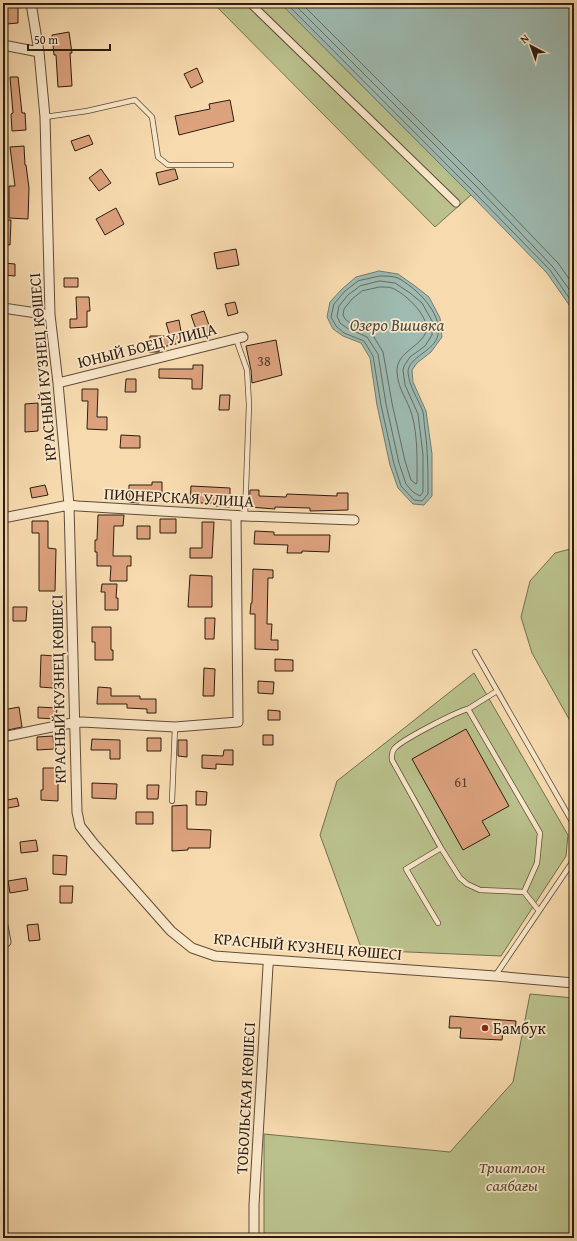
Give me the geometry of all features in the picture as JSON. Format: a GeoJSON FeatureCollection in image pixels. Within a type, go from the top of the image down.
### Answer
{"type":"FeatureCollection","features":[{"type":"Feature","properties":{"kind":"street","name":"КРАСНЫЙ КУЗНЕЦ КӨШЕСІ"},"geometry":{"type":"LineString","coordinates":[[31,3],[39,52],[45,117],[50,315],[69,505],[77,812],[80,826],[94,844],[171,931],[192,948],[215,956],[574,983]]}},
{"type":"Feature","properties":{"kind":"street"},"geometry":{"type":"LineString","coordinates":[[250,3],[456,203]]}},
{"type":"Feature","properties":{"kind":"street"},"geometry":{"type":"LineString","coordinates":[[3,45],[39,52]]}},
{"type":"Feature","properties":{"kind":"street"},"geometry":{"type":"LineString","coordinates":[[3,308],[50,315]]}},
{"type":"Feature","properties":{"kind":"street","name":"ЮНЫЙ БОЕЦ УЛИЦА"},"geometry":{"type":"LineString","coordinates":[[58,383],[239,338]]}},
{"type":"Feature","properties":{"kind":"street","name":"ПИОНЕРСКАЯ УЛИЦА"},"geometry":{"type":"LineString","coordinates":[[3,518],[69,505],[241,516],[354,520]]}},
{"type":"Feature","properties":{"kind":"street"},"geometry":{"type":"LineString","coordinates":[[3,737],[74,722],[175,727],[238,722],[241,516]]}},
{"type":"Feature","properties":{"kind":"street"},"geometry":{"type":"LineString","coordinates":[[3,926],[6,942]]}},
{"type":"Feature","properties":{"kind":"street","name":"ТОБОЛЬСКАЯ КӨШЕСІ"},"geometry":{"type":"LineString","coordinates":[[254,1238],[255,1197],[269,960]]}},
{"type":"Feature","properties":{"kind":"lane"},"geometry":{"type":"LineString","coordinates":[[45,117],[87,111],[135,100],[152,117],[158,157],[168,165],[231,165]]}},
{"type":"Feature","properties":{"kind":"lane"},"geometry":{"type":"LineString","coordinates":[[239,338],[247,370],[249,405],[241,516]]}},
{"type":"Feature","properties":{"kind":"lane"},"geometry":{"type":"LineString","coordinates":[[475,652],[574,826]]}},
{"type":"Feature","properties":{"kind":"lane"},"geometry":{"type":"LineString","coordinates":[[497,691],[468,708],[413,736],[396,747],[392,753],[392,760],[441,848],[460,878],[467,884],[480,890],[524,892],[539,911]]}},
{"type":"Feature","properties":{"kind":"lane"},"geometry":{"type":"LineString","coordinates":[[468,708],[540,833],[537,863],[524,892]]}},
{"type":"Feature","properties":{"kind":"lane"},"geometry":{"type":"LineString","coordinates":[[172,801],[175,727]]}},
{"type":"Feature","properties":{"kind":"lane"},"geometry":{"type":"LineString","coordinates":[[438,923],[406,869],[441,848]]}},
{"type":"Feature","properties":{"kind":"lane"},"geometry":{"type":"LineString","coordinates":[[495,976],[571,864],[574,856]]}},
{"type":"Feature","properties":{"kind":"lane"},"geometry":{"type":"LineString","coordinates":[[571,864],[574,869]]}},
{"type":"Feature","properties":{"kind":"green space"},"geometry":{"type":"Polygon","coordinates":[[[213,3],[280,3],[471,195],[435,227],[213,3]]]}},
{"type":"Feature","properties":{"kind":"green space"},"geometry":{"type":"Polygon","coordinates":[[[574,548],[574,728],[532,653],[521,617],[530,581],[555,553],[574,548]]]}},
{"type":"Feature","properties":{"kind":"green space"},"geometry":{"type":"Polygon","coordinates":[[[474,673],[568,835],[566,856],[501,956],[362,950],[320,835],[337,781],[474,673]]]}},
{"type":"Feature","properties":{"kind":"green space","name":"Триатлон саябағы"},"geometry":{"type":"Polygon","coordinates":[[[530,994],[574,998],[574,1238],[264,1238],[264,1134],[450,1152],[513,1082],[530,994]]]}},
{"type":"Feature","properties":{"kind":"water"},"geometry":{"type":"Polygon","coordinates":[[[280,3],[574,3],[574,312],[547,273],[280,3]]]}},
{"type":"Feature","properties":{"kind":"water","name":"Озеро Вшивка"},"geometry":{"type":"Polygon","coordinates":[[[379,271],[398,274],[415,286],[429,297],[440,318],[442,337],[431,352],[417,363],[412,370],[413,382],[426,411],[432,454],[432,496],[424,505],[413,504],[398,488],[390,465],[377,405],[370,358],[361,343],[343,336],[333,329],[327,317],[330,302],[342,289],[356,277],[379,271]]]}},
{"type":"Feature","properties":{"kind":"building"},"geometry":{"type":"Polygon","coordinates":[[[7,3],[18,3],[18,23],[7,24],[7,3]]]}},
{"type":"Feature","properties":{"kind":"building"},"geometry":{"type":"Polygon","coordinates":[[[69,32],[72,53],[70,53],[72,86],[58,87],[56,55],[54,55],[52,35],[69,32]]]}},
{"type":"Feature","properties":{"kind":"building"},"geometry":{"type":"Polygon","coordinates":[[[197,68],[203,82],[191,88],[184,74],[197,68]]]}},
{"type":"Feature","properties":{"kind":"building"},"geometry":{"type":"Polygon","coordinates":[[[10,77],[18,77],[22,113],[25,113],[26,130],[12,131],[11,114],[13,113],[10,77]]]}},
{"type":"Feature","properties":{"kind":"building"},"geometry":{"type":"Polygon","coordinates":[[[230,100],[234,121],[179,135],[175,116],[210,109],[209,104],[230,100]]]}},
{"type":"Feature","properties":{"kind":"building"},"geometry":{"type":"Polygon","coordinates":[[[89,135],[93,144],[75,151],[71,141],[89,135]]]}},
{"type":"Feature","properties":{"kind":"building"},"geometry":{"type":"Polygon","coordinates":[[[24,146],[25,165],[29,188],[28,219],[9,218],[9,186],[15,186],[10,147],[24,146]]]}},
{"type":"Feature","properties":{"kind":"building"},"geometry":{"type":"Polygon","coordinates":[[[101,169],[111,183],[99,191],[89,178],[101,169]]]}},
{"type":"Feature","properties":{"kind":"building"},"geometry":{"type":"Polygon","coordinates":[[[175,169],[178,179],[159,185],[156,173],[175,169]]]}},
{"type":"Feature","properties":{"kind":"building"},"geometry":{"type":"Polygon","coordinates":[[[116,208],[124,224],[105,235],[96,219],[116,208]]]}},
{"type":"Feature","properties":{"kind":"building"},"geometry":{"type":"Polygon","coordinates":[[[3,220],[11,220],[10,245],[3,244],[3,220]]]}},
{"type":"Feature","properties":{"kind":"building"},"geometry":{"type":"Polygon","coordinates":[[[236,249],[239,265],[217,269],[214,253],[236,249]]]}},
{"type":"Feature","properties":{"kind":"building"},"geometry":{"type":"Polygon","coordinates":[[[3,263],[15,264],[15,276],[3,275],[3,263]]]}},
{"type":"Feature","properties":{"kind":"building"},"geometry":{"type":"Polygon","coordinates":[[[64,278],[78,278],[78,287],[64,287],[64,278]]]}},
{"type":"Feature","properties":{"kind":"building"},"geometry":{"type":"Polygon","coordinates":[[[76,297],[89,297],[90,311],[87,311],[87,327],[70,328],[70,319],[77,319],[76,297]]]}},
{"type":"Feature","properties":{"kind":"building"},"geometry":{"type":"Polygon","coordinates":[[[235,302],[238,313],[228,316],[225,304],[235,302]]]}},
{"type":"Feature","properties":{"kind":"building"},"geometry":{"type":"Polygon","coordinates":[[[204,311],[211,331],[198,335],[191,315],[204,311]]]}},
{"type":"Feature","properties":{"kind":"building"},"geometry":{"type":"Polygon","coordinates":[[[179,320],[182,337],[192,337],[192,340],[159,348],[159,352],[149,352],[150,336],[170,336],[166,323],[179,320]]]}},
{"type":"Feature","properties":{"kind":"building"},"geometry":{"type":"Polygon","coordinates":[[[276,340],[282,375],[252,383],[246,346],[276,340]]]}},
{"type":"Feature","properties":{"kind":"building"},"geometry":{"type":"Polygon","coordinates":[[[193,365],[203,365],[202,389],[192,389],[192,379],[159,378],[159,369],[193,369],[193,365]]]}},
{"type":"Feature","properties":{"kind":"building"},"geometry":{"type":"Polygon","coordinates":[[[126,379],[136,379],[136,392],[125,392],[126,379]]]}},
{"type":"Feature","properties":{"kind":"building"},"geometry":{"type":"Polygon","coordinates":[[[82,389],[98,389],[97,417],[107,417],[107,430],[87,429],[88,401],[82,401],[82,389]]]}},
{"type":"Feature","properties":{"kind":"building"},"geometry":{"type":"Polygon","coordinates":[[[220,395],[230,395],[229,410],[219,410],[220,395]]]}},
{"type":"Feature","properties":{"kind":"building"},"geometry":{"type":"Polygon","coordinates":[[[38,403],[38,431],[25,432],[25,404],[38,403]]]}},
{"type":"Feature","properties":{"kind":"building"},"geometry":{"type":"Polygon","coordinates":[[[121,435],[140,436],[140,448],[120,448],[121,435]]]}},
{"type":"Feature","properties":{"kind":"building"},"geometry":{"type":"Polygon","coordinates":[[[152,482],[162,482],[162,495],[139,495],[139,503],[129,502],[129,485],[152,485],[152,482]]]}},
{"type":"Feature","properties":{"kind":"building"},"geometry":{"type":"Polygon","coordinates":[[[45,485],[48,495],[32,498],[30,488],[45,485]]]}},
{"type":"Feature","properties":{"kind":"building"},"geometry":{"type":"Polygon","coordinates":[[[191,486],[230,488],[230,507],[216,506],[216,503],[190,503],[191,486]]]}},
{"type":"Feature","properties":{"kind":"building"},"geometry":{"type":"Polygon","coordinates":[[[250,490],[259,490],[259,496],[286,497],[287,494],[337,496],[337,493],[348,493],[348,510],[310,511],[310,508],[275,507],[275,509],[249,507],[250,490]]]}},
{"type":"Feature","properties":{"kind":"building"},"geometry":{"type":"Polygon","coordinates":[[[98,515],[124,515],[123,526],[114,526],[113,556],[131,556],[131,566],[127,566],[127,581],[110,581],[111,566],[97,566],[95,540],[97,540],[98,515]]]}},
{"type":"Feature","properties":{"kind":"building"},"geometry":{"type":"Polygon","coordinates":[[[160,519],[176,519],[176,533],[160,533],[160,519]]]}},
{"type":"Feature","properties":{"kind":"building"},"geometry":{"type":"Polygon","coordinates":[[[32,521],[48,521],[48,548],[56,549],[55,591],[39,591],[39,533],[32,533],[32,521]]]}},
{"type":"Feature","properties":{"kind":"building"},"geometry":{"type":"Polygon","coordinates":[[[202,522],[214,522],[212,558],[190,558],[190,548],[202,548],[202,522]]]}},
{"type":"Feature","properties":{"kind":"building"},"geometry":{"type":"Polygon","coordinates":[[[137,526],[150,526],[150,539],[137,539],[137,526]]]}},
{"type":"Feature","properties":{"kind":"building"},"geometry":{"type":"Polygon","coordinates":[[[255,531],[274,532],[274,535],[330,535],[329,552],[302,551],[302,553],[287,553],[288,545],[254,544],[255,531]]]}},
{"type":"Feature","properties":{"kind":"building"},"geometry":{"type":"Polygon","coordinates":[[[253,569],[273,570],[273,578],[268,578],[267,624],[272,624],[271,640],[278,640],[278,650],[255,649],[255,614],[250,614],[252,603],[253,569]]]}},
{"type":"Feature","properties":{"kind":"building"},"geometry":{"type":"Polygon","coordinates":[[[190,575],[212,576],[212,607],[188,607],[190,575]]]}},
{"type":"Feature","properties":{"kind":"building"},"geometry":{"type":"Polygon","coordinates":[[[102,584],[117,584],[116,598],[118,598],[118,610],[105,610],[105,592],[101,592],[102,584]]]}},
{"type":"Feature","properties":{"kind":"building"},"geometry":{"type":"Polygon","coordinates":[[[13,607],[27,607],[26,621],[13,621],[13,607]]]}},
{"type":"Feature","properties":{"kind":"building"},"geometry":{"type":"Polygon","coordinates":[[[205,618],[215,618],[214,639],[205,639],[205,618]]]}},
{"type":"Feature","properties":{"kind":"building"},"geometry":{"type":"Polygon","coordinates":[[[92,627],[111,627],[111,650],[113,650],[113,660],[95,660],[95,642],[92,642],[92,627]]]}},
{"type":"Feature","properties":{"kind":"building"},"geometry":{"type":"Polygon","coordinates":[[[41,655],[55,656],[55,666],[53,666],[53,688],[40,687],[41,655]]]}},
{"type":"Feature","properties":{"kind":"building"},"geometry":{"type":"Polygon","coordinates":[[[275,659],[293,660],[293,671],[275,671],[275,659]]]}},
{"type":"Feature","properties":{"kind":"building"},"geometry":{"type":"Polygon","coordinates":[[[204,668],[215,669],[214,696],[203,696],[204,668]]]}},
{"type":"Feature","properties":{"kind":"building"},"geometry":{"type":"Polygon","coordinates":[[[258,681],[274,682],[273,694],[258,693],[258,681]]]}},
{"type":"Feature","properties":{"kind":"building"},"geometry":{"type":"Polygon","coordinates":[[[98,687],[111,688],[111,696],[140,696],[140,699],[156,699],[156,713],[147,713],[147,709],[127,708],[127,704],[97,704],[98,687]]]}},
{"type":"Feature","properties":{"kind":"building"},"geometry":{"type":"Polygon","coordinates":[[[19,707],[22,727],[3,731],[3,710],[19,707]]]}},
{"type":"Feature","properties":{"kind":"building"},"geometry":{"type":"Polygon","coordinates":[[[38,707],[57,708],[56,719],[38,718],[38,707]]]}},
{"type":"Feature","properties":{"kind":"building"},"geometry":{"type":"Polygon","coordinates":[[[268,710],[280,711],[280,720],[268,720],[268,710]]]}},
{"type":"Feature","properties":{"kind":"building"},"geometry":{"type":"Polygon","coordinates":[[[466,729],[509,806],[482,821],[490,835],[463,850],[412,759],[466,729]]]}},
{"type":"Feature","properties":{"kind":"building"},"geometry":{"type":"Polygon","coordinates":[[[263,735],[273,735],[273,745],[263,745],[263,735]]]}},
{"type":"Feature","properties":{"kind":"building"},"geometry":{"type":"Polygon","coordinates":[[[53,736],[54,749],[37,750],[37,737],[53,736]]]}},
{"type":"Feature","properties":{"kind":"building"},"geometry":{"type":"Polygon","coordinates":[[[147,738],[161,738],[161,751],[147,751],[147,738]]]}},
{"type":"Feature","properties":{"kind":"building"},"geometry":{"type":"Polygon","coordinates":[[[92,739],[120,740],[120,759],[110,759],[110,750],[91,750],[92,739]]]}},
{"type":"Feature","properties":{"kind":"building"},"geometry":{"type":"Polygon","coordinates":[[[178,740],[187,740],[187,757],[178,756],[178,740]]]}},
{"type":"Feature","properties":{"kind":"building"},"geometry":{"type":"Polygon","coordinates":[[[224,750],[233,750],[233,765],[216,764],[216,769],[202,768],[202,755],[223,756],[224,750]]]}},
{"type":"Feature","properties":{"kind":"building"},"geometry":{"type":"Polygon","coordinates":[[[43,768],[58,768],[58,801],[41,800],[41,790],[43,790],[43,768]]]}},
{"type":"Feature","properties":{"kind":"building"},"geometry":{"type":"Polygon","coordinates":[[[92,783],[117,784],[116,799],[92,798],[92,783]]]}},
{"type":"Feature","properties":{"kind":"building"},"geometry":{"type":"Polygon","coordinates":[[[147,785],[159,785],[158,799],[147,799],[147,785]]]}},
{"type":"Feature","properties":{"kind":"building"},"geometry":{"type":"Polygon","coordinates":[[[196,791],[207,792],[206,805],[196,805],[196,791]]]}},
{"type":"Feature","properties":{"kind":"building"},"geometry":{"type":"Polygon","coordinates":[[[17,798],[19,806],[3,809],[3,801],[17,798]]]}},
{"type":"Feature","properties":{"kind":"building"},"geometry":{"type":"Polygon","coordinates":[[[187,805],[187,829],[211,830],[210,848],[188,848],[188,850],[172,851],[172,806],[187,805]]]}},
{"type":"Feature","properties":{"kind":"building"},"geometry":{"type":"Polygon","coordinates":[[[136,812],[153,812],[153,824],[136,824],[136,812]]]}},
{"type":"Feature","properties":{"kind":"building"},"geometry":{"type":"Polygon","coordinates":[[[36,840],[38,851],[21,853],[20,842],[36,840]]]}},
{"type":"Feature","properties":{"kind":"building"},"geometry":{"type":"Polygon","coordinates":[[[53,855],[67,856],[66,875],[53,874],[53,855]]]}},
{"type":"Feature","properties":{"kind":"building"},"geometry":{"type":"Polygon","coordinates":[[[26,878],[28,890],[10,893],[8,881],[26,878]]]}},
{"type":"Feature","properties":{"kind":"building"},"geometry":{"type":"Polygon","coordinates":[[[60,886],[73,886],[72,903],[60,903],[60,886]]]}},
{"type":"Feature","properties":{"kind":"building"},"geometry":{"type":"Polygon","coordinates":[[[38,924],[40,940],[29,941],[27,925],[38,924]]]}},
{"type":"Feature","properties":{"kind":"building","name":"Бамбук"},"geometry":{"type":"Polygon","coordinates":[[[450,1016],[516,1021],[515,1032],[503,1031],[502,1040],[460,1038],[461,1028],[449,1028],[450,1016]]]}},
{"type":"Feature","properties":{"kind":"place","name":"Бамбук"},"geometry":{"type":"Point","coordinates":[485,1028]}}]}
